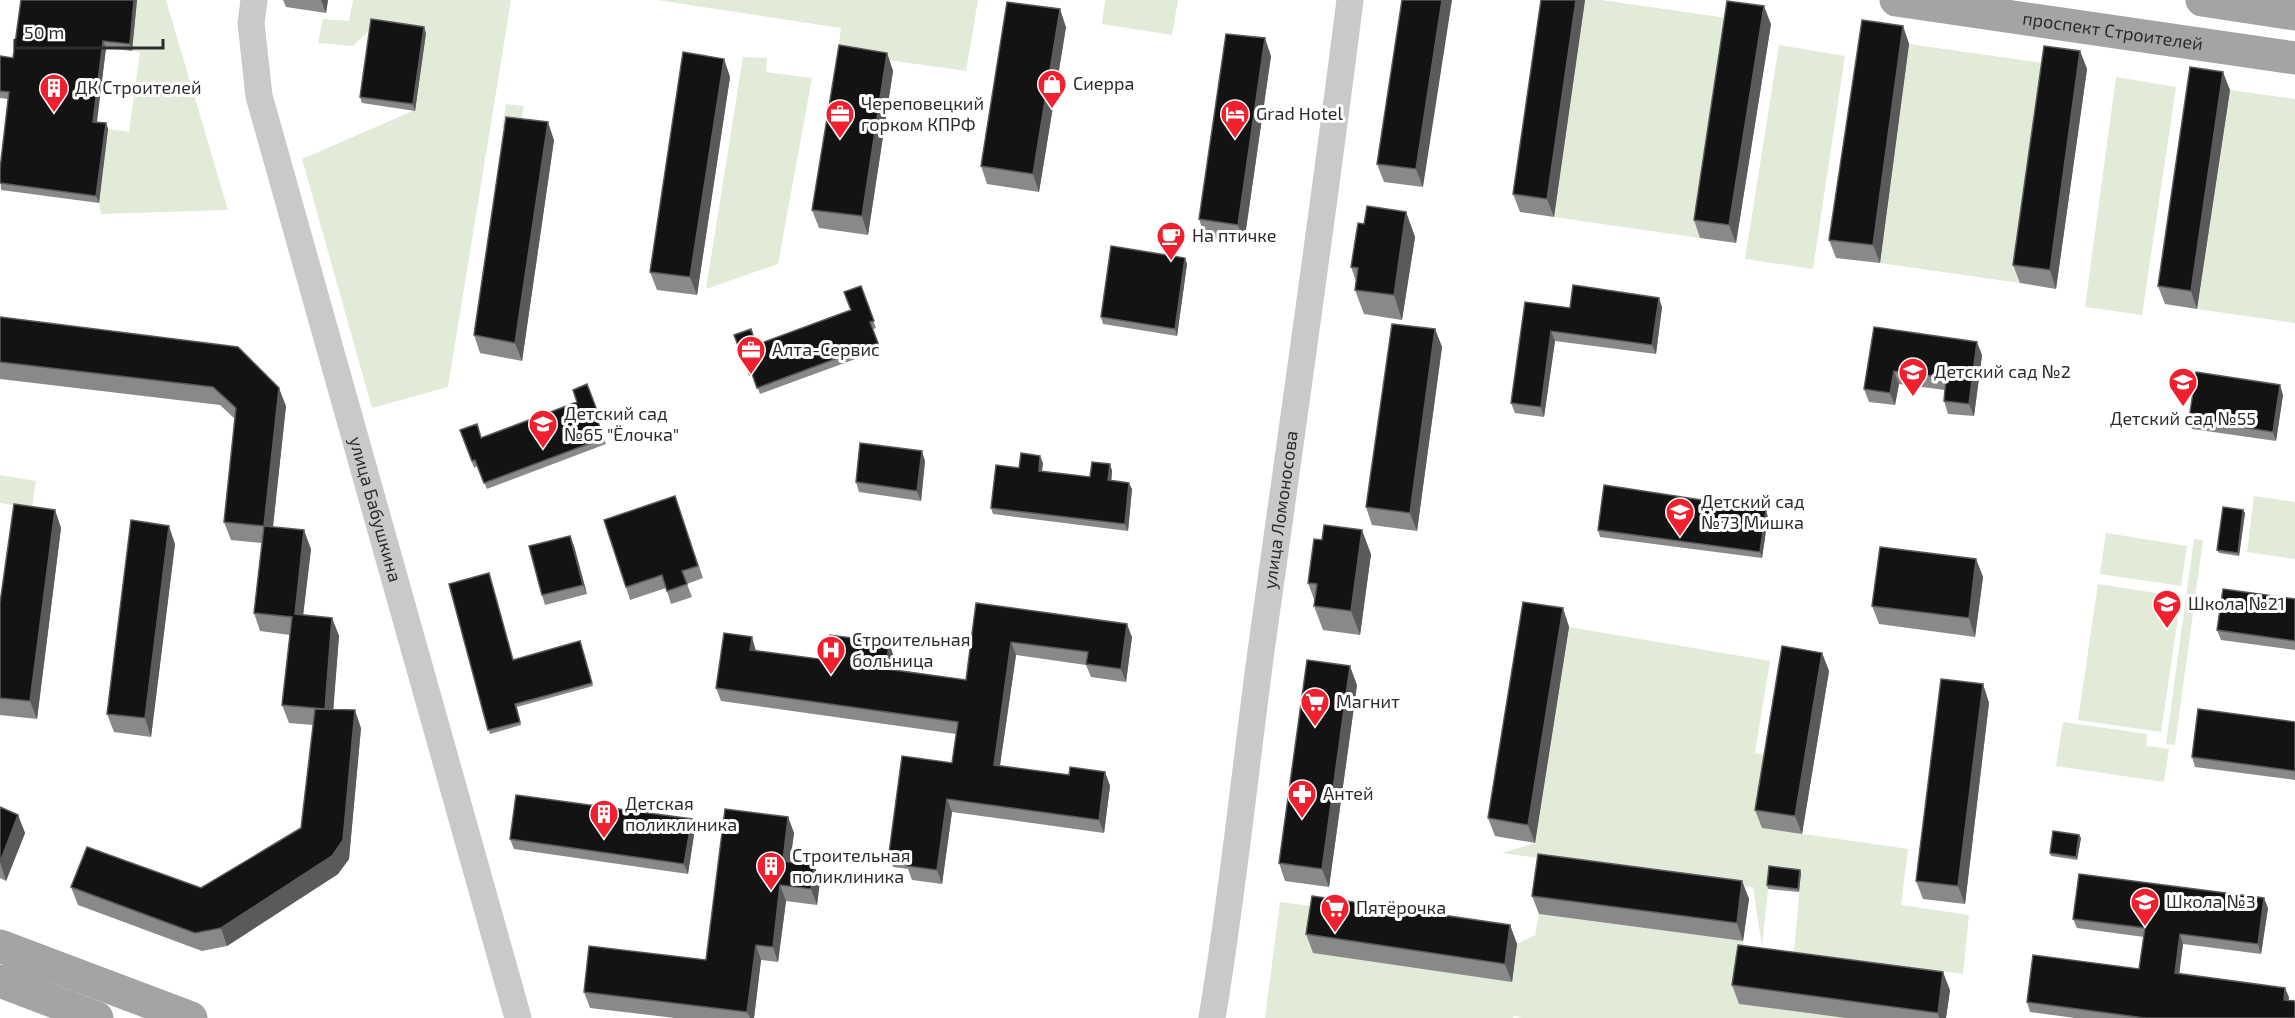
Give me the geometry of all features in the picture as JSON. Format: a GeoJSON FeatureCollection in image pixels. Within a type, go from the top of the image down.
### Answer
{"type":"FeatureCollection","features":[{"type":"Feature","properties":{"kind":"main road","name":"проспект Строителей"},"geometry":{"type":"LineString","coordinates":[[1896,0],[2295,58]]}},
{"type":"Feature","properties":{"kind":"main road"},"geometry":{"type":"LineString","coordinates":[[2202,0],[2295,14]]}},
{"type":"Feature","properties":{"kind":"main road"},"geometry":{"type":"LineString","coordinates":[[0,946],[191,1018]]}},
{"type":"Feature","properties":{"kind":"main road"},"geometry":{"type":"LineString","coordinates":[[0,981],[97,1018]]}},
{"type":"Feature","properties":{"kind":"street","name":"улица Бабушкина"},"geometry":{"type":"LineString","coordinates":[[254,0],[251,23],[259,96],[518,1018]]}},
{"type":"Feature","properties":{"kind":"street","name":"улица Ломоносова"},"geometry":{"type":"LineString","coordinates":[[1212,1018],[1350,0]]}},
{"type":"Feature","properties":{"kind":"green space"},"geometry":{"type":"Polygon","coordinates":[[[137,0],[166,0],[228,210],[101,214],[99,203],[108,129],[129,132],[140,52],[132,51],[137,0]]]}},
{"type":"Feature","properties":{"kind":"green space"},"geometry":{"type":"Polygon","coordinates":[[[353,0],[511,0],[448,387],[372,408],[302,159],[415,110],[374,26],[353,46],[318,43],[323,19],[349,21],[353,0]]]}},
{"type":"Feature","properties":{"kind":"green space"},"geometry":{"type":"Polygon","coordinates":[[[657,0],[978,0],[966,71],[838,53],[841,28],[657,0]]]}},
{"type":"Feature","properties":{"kind":"green space"},"geometry":{"type":"Polygon","coordinates":[[[1105,0],[1178,0],[1172,35],[1102,24],[1105,0]]]}},
{"type":"Feature","properties":{"kind":"green space"},"geometry":{"type":"Polygon","coordinates":[[[1585,0],[1601,0],[1734,19],[1700,238],[1554,217],[1585,0]]]}},
{"type":"Feature","properties":{"kind":"green space"},"geometry":{"type":"Polygon","coordinates":[[[1909,44],[2050,64],[2020,283],[1880,263],[1909,44]]]}},
{"type":"Feature","properties":{"kind":"green space"},"geometry":{"type":"Polygon","coordinates":[[[1779,45],[1845,56],[1813,269],[1745,259],[1779,45]]]}},
{"type":"Feature","properties":{"kind":"green space"},"geometry":{"type":"Polygon","coordinates":[[[743,57],[767,58],[766,72],[812,78],[778,264],[706,289],[743,57]]]}},
{"type":"Feature","properties":{"kind":"green space"},"geometry":{"type":"Polygon","coordinates":[[[2116,77],[2176,87],[2142,315],[2085,307],[2116,77]]]}},
{"type":"Feature","properties":{"kind":"green space"},"geometry":{"type":"Polygon","coordinates":[[[2230,90],[2295,99],[2295,323],[2197,309],[2230,90]]]}},
{"type":"Feature","properties":{"kind":"green space"},"geometry":{"type":"Polygon","coordinates":[[[506,104],[524,106],[519,129],[502,128],[506,104]]]}},
{"type":"Feature","properties":{"kind":"green space"},"geometry":{"type":"Polygon","coordinates":[[[0,475],[36,481],[32,508],[0,503],[0,475]]]}},
{"type":"Feature","properties":{"kind":"green space"},"geometry":{"type":"Polygon","coordinates":[[[2254,496],[2295,502],[2295,559],[2247,552],[2254,496]]]}},
{"type":"Feature","properties":{"kind":"green space"},"geometry":{"type":"Polygon","coordinates":[[[2106,533],[2187,546],[2181,586],[2100,574],[2106,533]]]}},
{"type":"Feature","properties":{"kind":"green space"},"geometry":{"type":"Polygon","coordinates":[[[2194,539],[2203,540],[2175,745],[2166,744],[2194,539]]]}},
{"type":"Feature","properties":{"kind":"green space"},"geometry":{"type":"Polygon","coordinates":[[[2098,584],[2181,597],[2161,732],[2078,720],[2098,584]]]}},
{"type":"Feature","properties":{"kind":"green space"},"geometry":{"type":"Polygon","coordinates":[[[1569,627],[1770,661],[1755,753],[1774,757],[1762,828],[1908,849],[1901,905],[1969,915],[1963,974],[1794,952],[1801,874],[1770,870],[1762,947],[1753,887],[1502,853],[1535,843],[1569,627]]]}},
{"type":"Feature","properties":{"kind":"green space"},"geometry":{"type":"Polygon","coordinates":[[[2063,722],[2147,734],[2146,746],[2169,749],[2164,782],[2056,766],[2063,722]]]}},
{"type":"Feature","properties":{"kind":"green space"},"geometry":{"type":"Polygon","coordinates":[[[1280,902],[1318,907],[1511,982],[1517,944],[1535,935],[1539,914],[1743,941],[1744,963],[1846,1018],[1521,1018],[1514,1015],[1513,1018],[1265,1018],[1280,902]]]}},
{"type":"Feature","properties":{"kind":"building","name":"ДК Строителей"},"geometry":{"type":"Polygon","coordinates":[[[21,0],[134,0],[130,44],[103,41],[93,122],[106,123],[96,196],[0,183],[9,92],[0,91],[0,56],[13,58],[21,0]]]}},
{"type":"Feature","properties":{"kind":"building"},"geometry":{"type":"Polygon","coordinates":[[[1402,0],[1442,0],[1416,169],[1377,164],[1402,0]]]}},
{"type":"Feature","properties":{"kind":"building"},"geometry":{"type":"Polygon","coordinates":[[[1541,0],[1576,0],[1547,199],[1513,194],[1541,0]]]}},
{"type":"Feature","properties":{"kind":"building"},"geometry":{"type":"Polygon","coordinates":[[[1727,1],[1764,6],[1729,225],[1694,220],[1727,1]]]}},
{"type":"Feature","properties":{"kind":"building"},"geometry":{"type":"Polygon","coordinates":[[[1007,2],[1060,9],[1033,174],[981,166],[1007,2]]]}},
{"type":"Feature","properties":{"kind":"building"},"geometry":{"type":"Polygon","coordinates":[[[371,19],[424,27],[413,104],[360,97],[371,19]]]}},
{"type":"Feature","properties":{"kind":"building"},"geometry":{"type":"Polygon","coordinates":[[[1862,20],[1903,26],[1873,245],[1829,240],[1862,20]]]}},
{"type":"Feature","properties":{"kind":"building"},"geometry":{"type":"Polygon","coordinates":[[[1226,34],[1265,38],[1238,225],[1199,219],[1226,34]]]}},
{"type":"Feature","properties":{"kind":"building"},"geometry":{"type":"Polygon","coordinates":[[[839,45],[887,53],[862,216],[812,210],[839,45]]]}},
{"type":"Feature","properties":{"kind":"building"},"geometry":{"type":"Polygon","coordinates":[[[2044,46],[2080,51],[2050,270],[2013,265],[2044,46]]]}},
{"type":"Feature","properties":{"kind":"building"},"geometry":{"type":"Polygon","coordinates":[[[683,52],[724,59],[690,277],[650,272],[683,52]]]}},
{"type":"Feature","properties":{"kind":"building"},"geometry":{"type":"Polygon","coordinates":[[[2190,67],[2223,72],[2191,291],[2158,286],[2190,67]]]}},
{"type":"Feature","properties":{"kind":"building"},"geometry":{"type":"Polygon","coordinates":[[[506,117],[548,122],[515,343],[474,335],[506,117]]]}},
{"type":"Feature","properties":{"kind":"building"},"geometry":{"type":"Polygon","coordinates":[[[1367,206],[1406,212],[1394,295],[1355,290],[1358,268],[1351,267],[1358,223],[1364,224],[1367,206]]]}},
{"type":"Feature","properties":{"kind":"building"},"geometry":{"type":"Polygon","coordinates":[[[1111,246],[1185,258],[1175,329],[1101,317],[1111,246]]]}},
{"type":"Feature","properties":{"kind":"building"},"geometry":{"type":"Polygon","coordinates":[[[1573,285],[1659,298],[1652,345],[1551,331],[1541,407],[1511,403],[1525,302],[1570,308],[1573,285]]]}},
{"type":"Feature","properties":{"kind":"building"},"geometry":{"type":"Polygon","coordinates":[[[861,286],[874,321],[870,322],[878,343],[757,388],[734,335],[751,329],[756,345],[851,310],[844,292],[861,286]]]}},
{"type":"Feature","properties":{"kind":"building"},"geometry":{"type":"Polygon","coordinates":[[[0,317],[238,347],[279,388],[264,526],[224,522],[236,408],[213,387],[0,362],[0,317]]]}},
{"type":"Feature","properties":{"kind":"building"},"geometry":{"type":"Polygon","coordinates":[[[1392,324],[1435,329],[1410,513],[1366,507],[1392,324]]]}},
{"type":"Feature","properties":{"kind":"building"},"geometry":{"type":"Polygon","coordinates":[[[1874,327],[1977,342],[1969,404],[1944,401],[1946,378],[1894,371],[1890,393],[1864,389],[1874,327]]]}},
{"type":"Feature","properties":{"kind":"building"},"geometry":{"type":"Polygon","coordinates":[[[2196,372],[2280,385],[2273,432],[2189,419],[2196,372]]]}},
{"type":"Feature","properties":{"kind":"building"},"geometry":{"type":"Polygon","coordinates":[[[587,384],[604,438],[484,483],[475,460],[472,461],[460,430],[477,424],[481,438],[577,402],[573,390],[587,384]]]}},
{"type":"Feature","properties":{"kind":"building"},"geometry":{"type":"Polygon","coordinates":[[[860,443],[922,451],[917,491],[856,482],[860,443]]]}},
{"type":"Feature","properties":{"kind":"building"},"geometry":{"type":"Polygon","coordinates":[[[1021,453],[1040,456],[1039,471],[1090,477],[1092,462],[1110,464],[1108,480],[1129,483],[1125,524],[991,508],[996,465],[1019,468],[1021,453]]]}},
{"type":"Feature","properties":{"kind":"building"},"geometry":{"type":"Polygon","coordinates":[[[1604,485],[1766,510],[1760,552],[1598,530],[1604,485]]]}},
{"type":"Feature","properties":{"kind":"building"},"geometry":{"type":"Polygon","coordinates":[[[675,496],[698,566],[682,571],[687,584],[667,591],[662,575],[626,587],[604,520],[675,496]]]}},
{"type":"Feature","properties":{"kind":"building"},"geometry":{"type":"Polygon","coordinates":[[[14,504],[55,510],[30,701],[0,698],[0,603],[14,504]]]}},
{"type":"Feature","properties":{"kind":"building"},"geometry":{"type":"Polygon","coordinates":[[[2223,507],[2243,510],[2238,553],[2217,550],[2223,507]]]}},
{"type":"Feature","properties":{"kind":"building"},"geometry":{"type":"Polygon","coordinates":[[[131,520],[169,526],[145,718],[107,714],[131,520]]]}},
{"type":"Feature","properties":{"kind":"building"},"geometry":{"type":"Polygon","coordinates":[[[1324,525],[1362,530],[1351,611],[1314,606],[1317,584],[1308,583],[1314,539],[1322,540],[1324,525]]]}},
{"type":"Feature","properties":{"kind":"building"},"geometry":{"type":"Polygon","coordinates":[[[264,526],[304,530],[295,614],[332,618],[325,709],[282,705],[292,617],[254,613],[264,526]]]}},
{"type":"Feature","properties":{"kind":"building"},"geometry":{"type":"Polygon","coordinates":[[[570,536],[583,585],[542,595],[529,546],[570,536]]]}},
{"type":"Feature","properties":{"kind":"building"},"geometry":{"type":"Polygon","coordinates":[[[1880,547],[1976,559],[1969,618],[1872,606],[1880,547]]]}},
{"type":"Feature","properties":{"kind":"building"},"geometry":{"type":"Polygon","coordinates":[[[489,573],[513,660],[580,641],[592,683],[515,704],[520,722],[488,730],[449,584],[489,573]]]}},
{"type":"Feature","properties":{"kind":"building"},"geometry":{"type":"Polygon","coordinates":[[[2223,589],[2295,599],[2295,641],[2217,630],[2223,589]]]}},
{"type":"Feature","properties":{"kind":"building"},"geometry":{"type":"Polygon","coordinates":[[[1523,602],[1563,608],[1528,825],[1488,818],[1523,602]]]}},
{"type":"Feature","properties":{"kind":"building"},"geometry":{"type":"Polygon","coordinates":[[[976,603],[1127,624],[1121,669],[1086,664],[1088,652],[1011,642],[994,765],[1069,775],[1070,767],[1105,772],[1099,820],[947,799],[937,870],[907,866],[909,856],[889,853],[902,756],[952,763],[958,722],[716,688],[724,633],[752,637],[750,650],[826,660],[830,635],[889,643],[886,669],[966,680],[976,603]]]}},
{"type":"Feature","properties":{"kind":"building"},"geometry":{"type":"Polygon","coordinates":[[[1782,646],[1822,653],[1795,816],[1755,810],[1782,646]]]}},
{"type":"Feature","properties":{"kind":"building"},"geometry":{"type":"Polygon","coordinates":[[[1307,660],[1350,666],[1322,869],[1279,863],[1307,660]]]}},
{"type":"Feature","properties":{"kind":"building"},"geometry":{"type":"Polygon","coordinates":[[[1941,679],[1983,684],[1958,886],[1916,881],[1941,679]]]}},
{"type":"Feature","properties":{"kind":"building"},"geometry":{"type":"Polygon","coordinates":[[[315,709],[355,710],[343,840],[332,856],[221,928],[195,933],[71,887],[87,847],[201,888],[301,828],[315,709]]]}},
{"type":"Feature","properties":{"kind":"building"},"geometry":{"type":"Polygon","coordinates":[[[2198,709],[2295,722],[2295,771],[2192,757],[2198,709]]]}},
{"type":"Feature","properties":{"kind":"building","name":"Детская поликлиника"},"geometry":{"type":"Polygon","coordinates":[[[516,795],[692,819],[684,864],[510,839],[516,795]]]}},
{"type":"Feature","properties":{"kind":"building"},"geometry":{"type":"Polygon","coordinates":[[[0,807],[18,815],[0,862],[0,807]]]}},
{"type":"Feature","properties":{"kind":"building"},"geometry":{"type":"Polygon","coordinates":[[[725,809],[788,817],[783,861],[814,865],[811,889],[780,885],[773,947],[756,945],[747,1012],[584,992],[589,946],[706,960],[725,809]]]}},
{"type":"Feature","properties":{"kind":"building"},"geometry":{"type":"Polygon","coordinates":[[[2053,831],[2079,835],[2076,857],[2050,853],[2053,831]]]}},
{"type":"Feature","properties":{"kind":"building"},"geometry":{"type":"Polygon","coordinates":[[[1538,854],[1742,881],[1737,923],[1532,896],[1538,854]]]}},
{"type":"Feature","properties":{"kind":"building"},"geometry":{"type":"Polygon","coordinates":[[[1769,866],[1800,870],[1798,889],[1767,885],[1769,866]]]}},
{"type":"Feature","properties":{"kind":"building"},"geometry":{"type":"Polygon","coordinates":[[[2079,874],[2264,898],[2258,944],[2180,934],[2175,973],[2285,988],[2284,1000],[2295,1001],[2295,1018],[2145,1018],[2027,1002],[2033,955],[2139,969],[2145,928],[2073,919],[2079,874]]]}},
{"type":"Feature","properties":{"kind":"building"},"geometry":{"type":"Polygon","coordinates":[[[1312,896],[1510,925],[1505,964],[1306,934],[1312,896]]]}},
{"type":"Feature","properties":{"kind":"building"},"geometry":{"type":"Polygon","coordinates":[[[1738,945],[1943,972],[1938,1013],[1732,985],[1738,945]]]}},
{"type":"Feature","properties":{"kind":"place","name":"Сиерра"},"geometry":{"type":"Point","coordinates":[1052,110]}},
{"type":"Feature","properties":{"kind":"place","name":"ДК Строителей"},"geometry":{"type":"Point","coordinates":[54,114]}},
{"type":"Feature","properties":{"kind":"place","name":"Череповецкий горком КПРФ"},"geometry":{"type":"Point","coordinates":[840,140]}},
{"type":"Feature","properties":{"kind":"place","name":"Grad Hotel"},"geometry":{"type":"Point","coordinates":[1235,140]}},
{"type":"Feature","properties":{"kind":"place","name":"На птичке"},"geometry":{"type":"Point","coordinates":[1171,262]}},
{"type":"Feature","properties":{"kind":"place","name":"Алта-Сервис"},"geometry":{"type":"Point","coordinates":[751,376]}},
{"type":"Feature","properties":{"kind":"place","name":"Детский сад №2"},"geometry":{"type":"Point","coordinates":[1913,398]}},
{"type":"Feature","properties":{"kind":"place","name":"Детский сад №55"},"geometry":{"type":"Point","coordinates":[2183,408]}},
{"type":"Feature","properties":{"kind":"place","name":"Детский сад №65 \"Ёлочка\""},"geometry":{"type":"Point","coordinates":[543,450]}},
{"type":"Feature","properties":{"kind":"place","name":"Детский сад №73 Мишка"},"geometry":{"type":"Point","coordinates":[1680,538]}},
{"type":"Feature","properties":{"kind":"place","name":"Школа №21"},"geometry":{"type":"Point","coordinates":[2167,630]}},
{"type":"Feature","properties":{"kind":"place","name":"Строительная больница"},"geometry":{"type":"Point","coordinates":[831,676]}},
{"type":"Feature","properties":{"kind":"place","name":"Магнит"},"geometry":{"type":"Point","coordinates":[1315,728]}},
{"type":"Feature","properties":{"kind":"place","name":"Антей"},"geometry":{"type":"Point","coordinates":[1302,820]}},
{"type":"Feature","properties":{"kind":"place","name":"Детская поликлиника"},"geometry":{"type":"Point","coordinates":[604,840]}},
{"type":"Feature","properties":{"kind":"place","name":"Строительная поликлиника"},"geometry":{"type":"Point","coordinates":[771,892]}},
{"type":"Feature","properties":{"kind":"place","name":"Школа №3"},"geometry":{"type":"Point","coordinates":[2145,928]}},
{"type":"Feature","properties":{"kind":"place","name":"Пятёрочка"},"geometry":{"type":"Point","coordinates":[1335,934]}}]}
